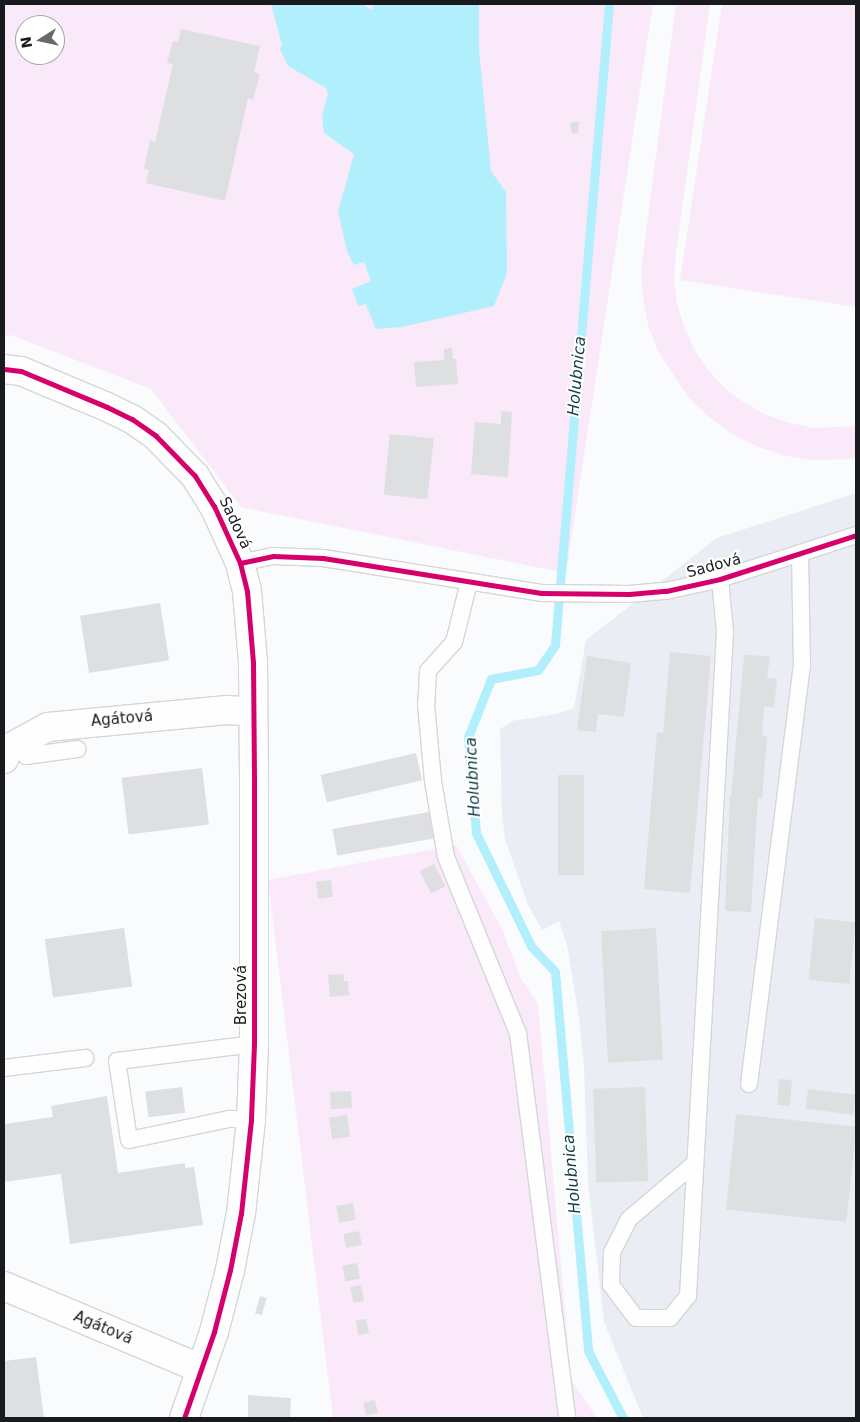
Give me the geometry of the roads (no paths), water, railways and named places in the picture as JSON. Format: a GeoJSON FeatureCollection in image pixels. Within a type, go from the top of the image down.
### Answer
{"type":"FeatureCollection","features":[{"type":"Feature","properties":{"kind":"street","name":"Sadová"},"geometry":{"type":"LineString","coordinates":[[4,369],[21,370],[107,407],[132,419],[156,436],[196,476],[214,506],[240,563]]}},
{"type":"Feature","properties":{"kind":"street","name":"Brezová"},"geometry":{"type":"LineString","coordinates":[[184,1418],[201,1369],[230,1270],[242,1205],[252,1120],[254,1044],[253,712],[250,620],[240,563]]}},
{"type":"Feature","properties":{"kind":"street","name":"Agátová"},"geometry":{"type":"LineString","coordinates":[[4,759],[9,748],[48,727],[228,710],[253,712]]}},
{"type":"Feature","properties":{"kind":"street","name":"Agátová"},"geometry":{"type":"LineString","coordinates":[[4,1286],[201,1369]]}},
{"type":"Feature","properties":{"kind":"lane","name":"Sadová"},"geometry":{"type":"LineString","coordinates":[[240,563],[273,556],[323,558],[541,592],[629,594],[656,592],[720,579],[856,535]]}},
{"type":"Feature","properties":{"kind":"lane"},"geometry":{"type":"LineString","coordinates":[[749,1084],[802,667],[800,554]]}},
{"type":"Feature","properties":{"kind":"lane"},"geometry":{"type":"LineString","coordinates":[[695,1163],[629,1219],[612,1253],[611,1285],[636,1318],[670,1318],[688,1296],[726,632],[720,579]]}},
{"type":"Feature","properties":{"kind":"lane"},"geometry":{"type":"LineString","coordinates":[[468,582],[454,642],[428,672],[426,704],[433,781],[446,857],[518,1034],[566,1418]]}},
{"type":"Feature","properties":{"kind":"lane"},"geometry":{"type":"LineString","coordinates":[[24,740],[26,756],[78,749]]}},
{"type":"Feature","properties":{"kind":"lane"},"geometry":{"type":"LineString","coordinates":[[252,1120],[230,1119],[128,1140],[118,1060],[254,1044]]}},
{"type":"Feature","properties":{"kind":"lane"},"geometry":{"type":"LineString","coordinates":[[4,1068],[85,1058]]}},
{"type":"Feature","properties":{"kind":"water"},"geometry":{"type":"Polygon","coordinates":[[[271,4],[362,4],[372,10],[373,4],[479,4],[479,49],[491,171],[506,192],[507,273],[494,306],[402,327],[376,329],[366,304],[358,306],[352,289],[371,281],[364,262],[354,265],[347,251],[338,212],[354,154],[324,133],[322,116],[328,94],[326,88],[288,66],[280,49],[282,45],[271,4]]]}},
{"type":"Feature","properties":{"kind":"waterway","name":"Holubnica"},"geometry":{"type":"LineString","coordinates":[[609,4],[555,645],[538,670],[491,679],[468,737],[476,833],[531,946],[555,972],[588,1351],[623,1418]]}}]}
